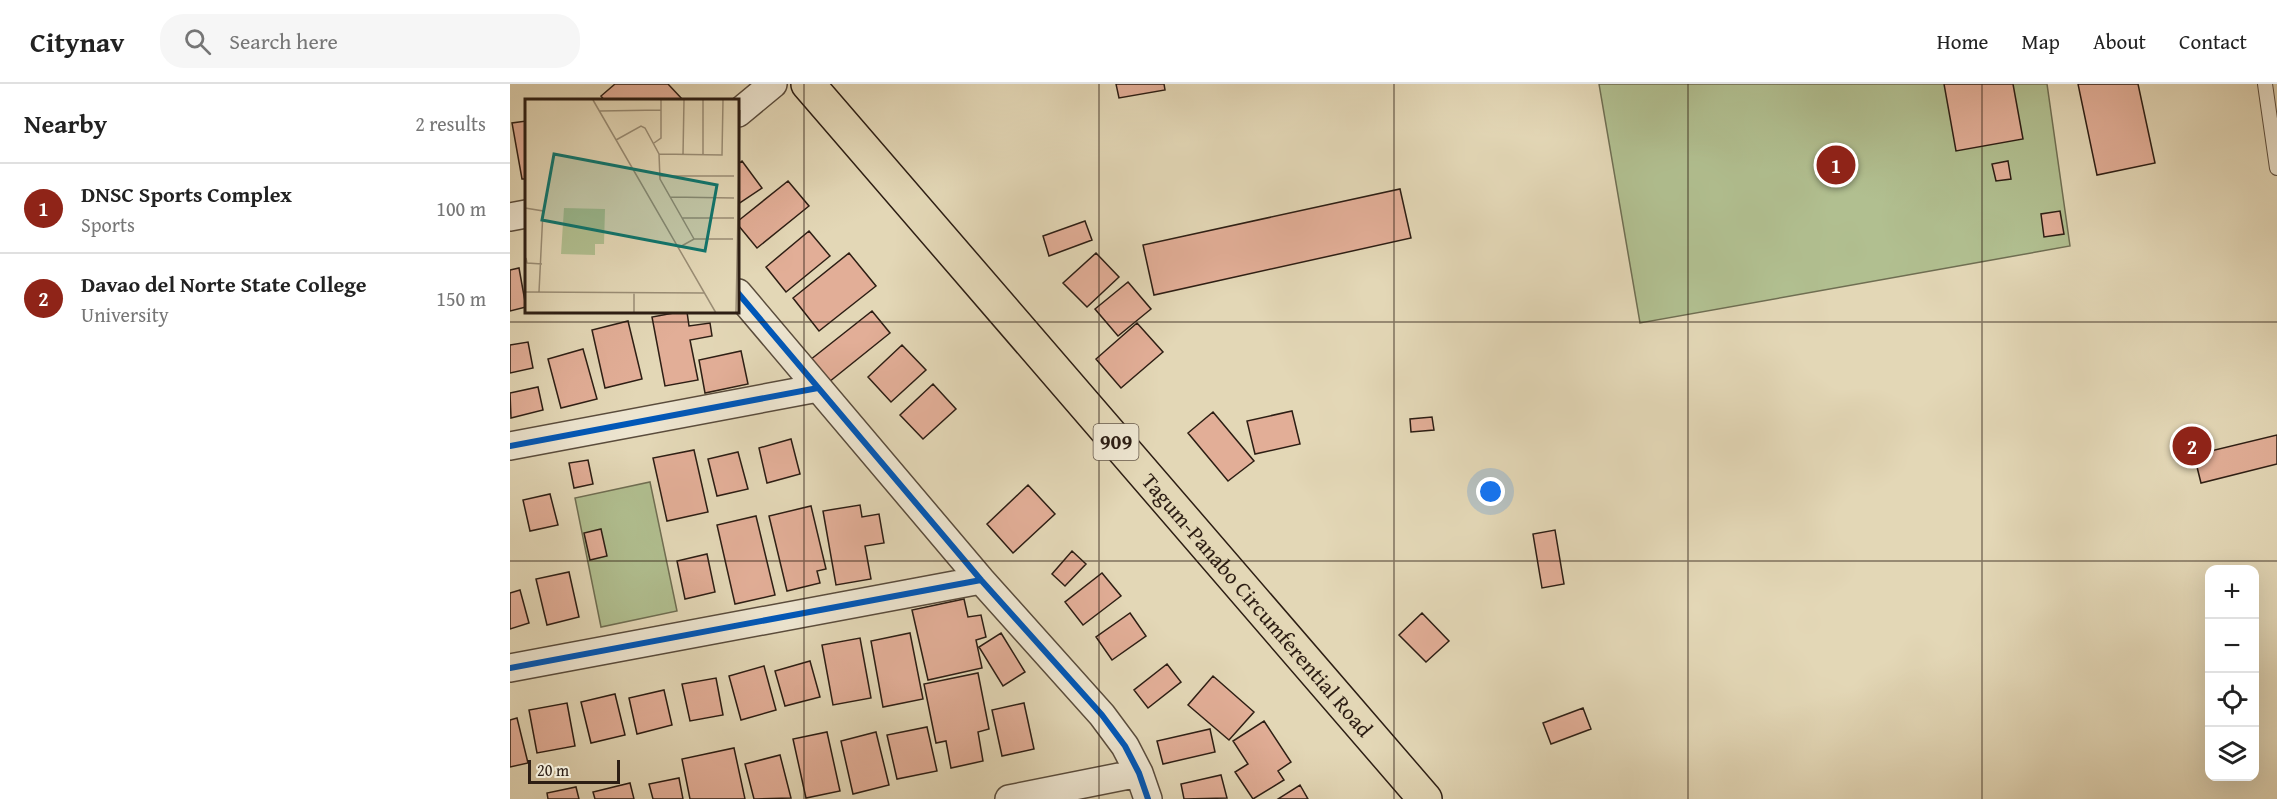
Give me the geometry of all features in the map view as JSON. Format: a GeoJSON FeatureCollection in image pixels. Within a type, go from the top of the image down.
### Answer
{"type":"FeatureCollection","features":[{"type":"Feature","properties":{"kind":"main road","name":"Tagum-Panabo Circumferential Road"},"geometry":{"type":"LineString","coordinates":[[808,84],[1425,799]]}},
{"type":"Feature","properties":{"kind":"street"},"geometry":{"type":"LineString","coordinates":[[740,111],[773,84]]}},
{"type":"Feature","properties":{"kind":"street"},"geometry":{"type":"LineString","coordinates":[[510,217],[525,213]]}},
{"type":"Feature","properties":{"kind":"street"},"geometry":{"type":"LineString","coordinates":[[740,295],[981,580],[1102,715],[1125,746],[1139,773],[1148,799]]}},
{"type":"Feature","properties":{"kind":"street"},"geometry":{"type":"LineString","coordinates":[[510,446],[818,388]]}},
{"type":"Feature","properties":{"kind":"street"},"geometry":{"type":"LineString","coordinates":[[510,668],[981,580]]}},
{"type":"Feature","properties":{"kind":"street"},"geometry":{"type":"LineString","coordinates":[[1009,799],[1139,773]]}},
{"type":"Feature","properties":{"kind":"lane"},"geometry":{"type":"LineString","coordinates":[[2265,84],[2277,168]]}},
{"type":"Feature","properties":{"kind":"green space"},"geometry":{"type":"Polygon","coordinates":[[[1599,84],[2047,84],[2070,246],[1640,323],[1599,84]]]}},
{"type":"Feature","properties":{"kind":"green space"},"geometry":{"type":"Polygon","coordinates":[[[650,482],[677,611],[601,627],[575,498],[650,482]]]}},
{"type":"Feature","properties":{"kind":"building"},"geometry":{"type":"Polygon","coordinates":[[[615,84],[668,84],[682,99],[603,99],[601,96],[615,84]]]}},
{"type":"Feature","properties":{"kind":"building"},"geometry":{"type":"Polygon","coordinates":[[[1116,84],[1164,84],[1165,90],[1119,98],[1116,84]]]}},
{"type":"Feature","properties":{"kind":"building"},"geometry":{"type":"Polygon","coordinates":[[[1944,84],[2013,84],[2023,139],[1956,151],[1944,84]]]}},
{"type":"Feature","properties":{"kind":"building"},"geometry":{"type":"Polygon","coordinates":[[[2078,84],[2138,84],[2155,163],[2097,175],[2078,84]]]}},
{"type":"Feature","properties":{"kind":"building"},"geometry":{"type":"Polygon","coordinates":[[[525,121],[525,179],[522,179],[512,123],[525,121]]]}},
{"type":"Feature","properties":{"kind":"building"},"geometry":{"type":"Polygon","coordinates":[[[742,161],[762,188],[740,203],[740,162],[742,161]]]}},
{"type":"Feature","properties":{"kind":"building"},"geometry":{"type":"Polygon","coordinates":[[[2008,161],[2011,179],[1996,181],[1992,164],[2008,161]]]}},
{"type":"Feature","properties":{"kind":"building"},"geometry":{"type":"Polygon","coordinates":[[[788,181],[809,206],[757,248],[740,227],[740,219],[788,181]]]}},
{"type":"Feature","properties":{"kind":"building"},"geometry":{"type":"Polygon","coordinates":[[[1400,189],[1411,238],[1154,295],[1143,245],[1400,189]]]}},
{"type":"Feature","properties":{"kind":"building"},"geometry":{"type":"Polygon","coordinates":[[[2060,211],[2064,234],[2044,237],[2041,214],[2060,211]]]}},
{"type":"Feature","properties":{"kind":"building"},"geometry":{"type":"Polygon","coordinates":[[[1085,221],[1092,240],[1049,256],[1043,236],[1085,221]]]}},
{"type":"Feature","properties":{"kind":"building"},"geometry":{"type":"Polygon","coordinates":[[[809,231],[830,256],[786,292],[766,267],[809,231]]]}},
{"type":"Feature","properties":{"kind":"building"},"geometry":{"type":"Polygon","coordinates":[[[849,253],[876,286],[819,331],[793,298],[849,253]]]}},
{"type":"Feature","properties":{"kind":"building"},"geometry":{"type":"Polygon","coordinates":[[[1096,253],[1119,277],[1087,307],[1063,283],[1096,253]]]}},
{"type":"Feature","properties":{"kind":"building"},"geometry":{"type":"Polygon","coordinates":[[[519,268],[525,307],[510,311],[510,270],[519,268]]]}},
{"type":"Feature","properties":{"kind":"building"},"geometry":{"type":"Polygon","coordinates":[[[1128,282],[1151,309],[1118,336],[1095,309],[1128,282]]]}},
{"type":"Feature","properties":{"kind":"building"},"geometry":{"type":"Polygon","coordinates":[[[872,311],[890,333],[829,382],[810,360],[872,311]]]}},
{"type":"Feature","properties":{"kind":"building"},"geometry":{"type":"Polygon","coordinates":[[[687,314],[689,326],[710,323],[712,336],[690,340],[698,380],[665,386],[652,317],[687,314]]]}},
{"type":"Feature","properties":{"kind":"building"},"geometry":{"type":"Polygon","coordinates":[[[628,321],[642,379],[605,388],[592,330],[628,321]]]}},
{"type":"Feature","properties":{"kind":"building"},"geometry":{"type":"Polygon","coordinates":[[[1137,323],[1163,352],[1121,388],[1096,359],[1137,323]]]}},
{"type":"Feature","properties":{"kind":"building"},"geometry":{"type":"Polygon","coordinates":[[[528,342],[533,368],[510,373],[510,345],[528,342]]]}},
{"type":"Feature","properties":{"kind":"building"},"geometry":{"type":"Polygon","coordinates":[[[902,345],[926,370],[891,402],[868,377],[902,345]]]}},
{"type":"Feature","properties":{"kind":"building"},"geometry":{"type":"Polygon","coordinates":[[[583,349],[597,399],[561,408],[548,359],[583,349]]]}},
{"type":"Feature","properties":{"kind":"building"},"geometry":{"type":"Polygon","coordinates":[[[741,351],[748,384],[705,393],[699,360],[741,351]]]}},
{"type":"Feature","properties":{"kind":"building"},"geometry":{"type":"Polygon","coordinates":[[[933,384],[956,409],[923,439],[900,415],[933,384]]]}},
{"type":"Feature","properties":{"kind":"building"},"geometry":{"type":"Polygon","coordinates":[[[538,387],[543,410],[511,418],[510,393],[538,387]]]}},
{"type":"Feature","properties":{"kind":"building"},"geometry":{"type":"Polygon","coordinates":[[[1292,411],[1300,444],[1255,454],[1247,421],[1292,411]]]}},
{"type":"Feature","properties":{"kind":"building"},"geometry":{"type":"Polygon","coordinates":[[[1213,412],[1254,461],[1228,481],[1188,433],[1213,412]]]}},
{"type":"Feature","properties":{"kind":"building"},"geometry":{"type":"Polygon","coordinates":[[[1432,417],[1434,430],[1411,432],[1410,419],[1432,417]]]}},
{"type":"Feature","properties":{"kind":"building"},"geometry":{"type":"Polygon","coordinates":[[[2277,435],[2277,464],[2201,483],[2194,455],[2277,435]]]}},
{"type":"Feature","properties":{"kind":"building"},"geometry":{"type":"Polygon","coordinates":[[[791,439],[800,474],[767,483],[759,448],[791,439]]]}},
{"type":"Feature","properties":{"kind":"building"},"geometry":{"type":"Polygon","coordinates":[[[694,450],[708,512],[667,521],[653,458],[694,450]]]}},
{"type":"Feature","properties":{"kind":"building"},"geometry":{"type":"Polygon","coordinates":[[[738,452],[748,489],[717,496],[708,459],[738,452]]]}},
{"type":"Feature","properties":{"kind":"building"},"geometry":{"type":"Polygon","coordinates":[[[588,460],[593,484],[574,488],[569,463],[588,460]]]}},
{"type":"Feature","properties":{"kind":"building"},"geometry":{"type":"Polygon","coordinates":[[[1028,485],[1055,514],[1013,553],[987,524],[1028,485]]]}},
{"type":"Feature","properties":{"kind":"building"},"geometry":{"type":"Polygon","coordinates":[[[550,494],[558,525],[530,531],[523,500],[550,494]]]}},
{"type":"Feature","properties":{"kind":"building"},"geometry":{"type":"Polygon","coordinates":[[[860,505],[862,517],[879,514],[884,543],[865,546],[871,579],[836,585],[823,511],[860,505]]]}},
{"type":"Feature","properties":{"kind":"building"},"geometry":{"type":"Polygon","coordinates":[[[811,506],[826,569],[817,571],[820,583],[787,591],[769,516],[811,506]]]}},
{"type":"Feature","properties":{"kind":"building"},"geometry":{"type":"Polygon","coordinates":[[[756,516],[775,595],[735,604],[717,525],[756,516]]]}},
{"type":"Feature","properties":{"kind":"building"},"geometry":{"type":"Polygon","coordinates":[[[601,529],[607,556],[590,560],[584,533],[601,529]]]}},
{"type":"Feature","properties":{"kind":"building"},"geometry":{"type":"Polygon","coordinates":[[[1555,530],[1564,584],[1542,588],[1533,534],[1555,530]]]}},
{"type":"Feature","properties":{"kind":"building"},"geometry":{"type":"Polygon","coordinates":[[[1072,551],[1086,564],[1065,586],[1052,574],[1072,551]]]}},
{"type":"Feature","properties":{"kind":"building"},"geometry":{"type":"Polygon","coordinates":[[[707,554],[715,592],[685,599],[677,561],[707,554]]]}},
{"type":"Feature","properties":{"kind":"building"},"geometry":{"type":"Polygon","coordinates":[[[569,572],[579,617],[547,625],[536,579],[569,572]]]}},
{"type":"Feature","properties":{"kind":"building"},"geometry":{"type":"Polygon","coordinates":[[[1102,573],[1121,596],[1083,625],[1065,602],[1102,573]]]}},
{"type":"Feature","properties":{"kind":"building"},"geometry":{"type":"Polygon","coordinates":[[[520,590],[529,623],[510,629],[510,593],[520,590]]]}},
{"type":"Feature","properties":{"kind":"building"},"geometry":{"type":"Polygon","coordinates":[[[964,599],[968,617],[981,615],[986,637],[976,640],[982,668],[928,680],[912,610],[964,599]]]}},
{"type":"Feature","properties":{"kind":"building"},"geometry":{"type":"Polygon","coordinates":[[[1130,613],[1146,636],[1112,660],[1096,637],[1130,613]]]}},
{"type":"Feature","properties":{"kind":"building"},"geometry":{"type":"Polygon","coordinates":[[[1422,613],[1449,641],[1426,662],[1399,635],[1422,613]]]}},
{"type":"Feature","properties":{"kind":"building"},"geometry":{"type":"Polygon","coordinates":[[[910,633],[923,699],[883,707],[871,641],[910,633]]]}},
{"type":"Feature","properties":{"kind":"building"},"geometry":{"type":"Polygon","coordinates":[[[1001,633],[1025,672],[1003,686],[979,647],[1001,633]]]}},
{"type":"Feature","properties":{"kind":"building"},"geometry":{"type":"Polygon","coordinates":[[[860,638],[871,698],[833,705],[822,645],[860,638]]]}},
{"type":"Feature","properties":{"kind":"building"},"geometry":{"type":"Polygon","coordinates":[[[810,661],[820,697],[785,706],[775,671],[810,661]]]}},
{"type":"Feature","properties":{"kind":"building"},"geometry":{"type":"Polygon","coordinates":[[[1167,664],[1181,682],[1148,708],[1134,690],[1167,664]]]}},
{"type":"Feature","properties":{"kind":"building"},"geometry":{"type":"Polygon","coordinates":[[[764,666],[776,710],[741,720],[729,676],[764,666]]]}},
{"type":"Feature","properties":{"kind":"building"},"geometry":{"type":"Polygon","coordinates":[[[978,673],[989,729],[978,732],[983,761],[951,768],[946,741],[936,743],[924,684],[978,673]]]}},
{"type":"Feature","properties":{"kind":"building"},"geometry":{"type":"Polygon","coordinates":[[[1213,676],[1254,712],[1229,740],[1188,705],[1213,676]]]}},
{"type":"Feature","properties":{"kind":"building"},"geometry":{"type":"Polygon","coordinates":[[[716,678],[723,715],[690,721],[682,684],[716,678]]]}},
{"type":"Feature","properties":{"kind":"building"},"geometry":{"type":"Polygon","coordinates":[[[664,690],[672,725],[637,734],[629,698],[664,690]]]}},
{"type":"Feature","properties":{"kind":"building"},"geometry":{"type":"Polygon","coordinates":[[[615,694],[625,735],[591,743],[581,702],[615,694]]]}},
{"type":"Feature","properties":{"kind":"building"},"geometry":{"type":"Polygon","coordinates":[[[567,703],[575,746],[537,753],[529,710],[567,703]]]}},
{"type":"Feature","properties":{"kind":"building"},"geometry":{"type":"Polygon","coordinates":[[[1024,703],[1034,749],[1002,756],[992,710],[1024,703]]]}},
{"type":"Feature","properties":{"kind":"building"},"geometry":{"type":"Polygon","coordinates":[[[1583,708],[1591,729],[1551,744],[1543,723],[1583,708]]]}},
{"type":"Feature","properties":{"kind":"building"},"geometry":{"type":"Polygon","coordinates":[[[517,718],[528,763],[510,767],[510,720],[517,718]]]}},
{"type":"Feature","properties":{"kind":"building"},"geometry":{"type":"Polygon","coordinates":[[[1264,721],[1291,762],[1278,771],[1284,780],[1253,799],[1235,772],[1248,764],[1233,741],[1264,721]]]}},
{"type":"Feature","properties":{"kind":"building"},"geometry":{"type":"Polygon","coordinates":[[[927,727],[937,771],[897,779],[887,735],[927,727]]]}},
{"type":"Feature","properties":{"kind":"building"},"geometry":{"type":"Polygon","coordinates":[[[1210,729],[1215,752],[1163,764],[1157,741],[1210,729]]]}},
{"type":"Feature","properties":{"kind":"building"},"geometry":{"type":"Polygon","coordinates":[[[827,732],[840,791],[806,798],[793,739],[827,732]]]}},
{"type":"Feature","properties":{"kind":"building"},"geometry":{"type":"Polygon","coordinates":[[[876,732],[889,785],[853,794],[841,741],[876,732]]]}},
{"type":"Feature","properties":{"kind":"building"},"geometry":{"type":"Polygon","coordinates":[[[734,748],[745,799],[690,799],[682,759],[734,748]]]}},
{"type":"Feature","properties":{"kind":"building"},"geometry":{"type":"Polygon","coordinates":[[[780,755],[791,798],[754,799],[745,764],[780,755]]]}},
{"type":"Feature","properties":{"kind":"building"},"geometry":{"type":"Polygon","coordinates":[[[1221,775],[1227,798],[1184,799],[1181,784],[1221,775]]]}},
{"type":"Feature","properties":{"kind":"building"},"geometry":{"type":"Polygon","coordinates":[[[679,778],[683,799],[653,799],[649,784],[679,778]]]}},
{"type":"Feature","properties":{"kind":"building"},"geometry":{"type":"Polygon","coordinates":[[[630,783],[634,799],[595,799],[593,792],[630,783]]]}},
{"type":"Feature","properties":{"kind":"building"},"geometry":{"type":"Polygon","coordinates":[[[1300,785],[1308,799],[1278,799],[1300,785]]]}},
{"type":"Feature","properties":{"kind":"building"},"geometry":{"type":"Polygon","coordinates":[[[576,787],[579,799],[548,799],[547,793],[576,787]]]}},
{"type":"Feature","properties":{"kind":"cycle path"},"geometry":{"type":"LineString","coordinates":[[740,295],[981,580],[1102,715],[1125,746],[1139,773],[1148,799]]}},
{"type":"Feature","properties":{"kind":"cycle path"},"geometry":{"type":"LineString","coordinates":[[510,446],[818,388]]}},
{"type":"Feature","properties":{"kind":"cycle path"},"geometry":{"type":"LineString","coordinates":[[510,668],[981,580]]}},
{"type":"Feature","properties":{"kind":"place","name":"DNSC Sports Complex"},"geometry":{"type":"Point","coordinates":[1836,165]}},
{"type":"Feature","properties":{"kind":"place","name":"Davao del Norte State College"},"geometry":{"type":"Point","coordinates":[2192,446]}}]}
